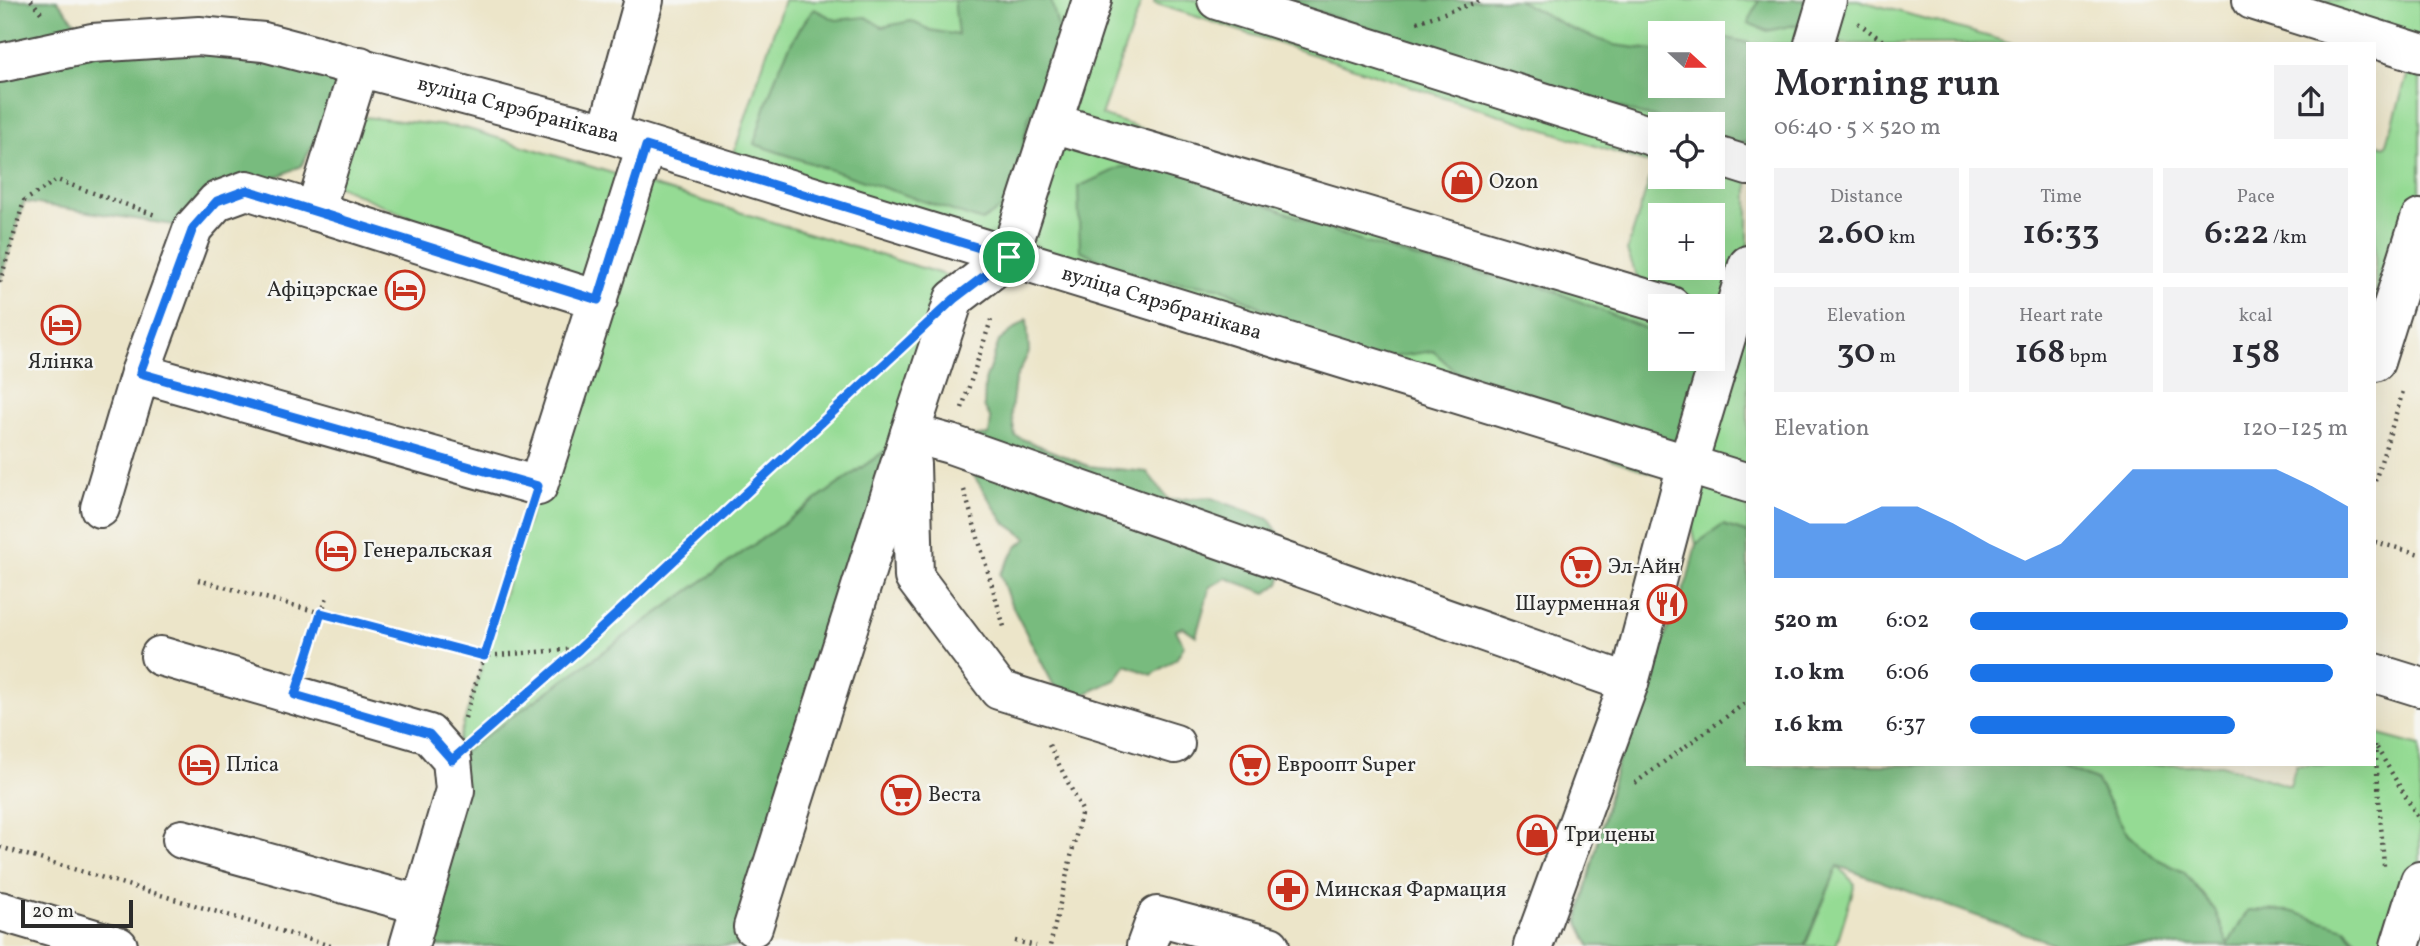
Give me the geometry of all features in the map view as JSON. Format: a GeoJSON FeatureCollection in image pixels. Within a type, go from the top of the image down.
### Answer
{"type":"FeatureCollection","features":[{"type":"Feature","properties":{"kind":"street"},"geometry":{"type":"LineString","coordinates":[[607,133],[644,0]]}},
{"type":"Feature","properties":{"kind":"street"},"geometry":{"type":"LineString","coordinates":[[753,927],[954,299],[1009,257],[1092,0]]}},
{"type":"Feature","properties":{"kind":"street"},"geometry":{"type":"LineString","coordinates":[[1217,0],[1648,134]]}},
{"type":"Feature","properties":{"kind":"street"},"geometry":{"type":"LineString","coordinates":[[1815,42],[1827,0]]}},
{"type":"Feature","properties":{"kind":"street"},"geometry":{"type":"LineString","coordinates":[[2252,0],[2420,53]]}},
{"type":"Feature","properties":{"kind":"street","name":"вуліца Сярэбранікава"},"geometry":{"type":"LineString","coordinates":[[0,63],[92,43],[199,36],[264,42],[607,133],[1688,467],[1746,482]]}},
{"type":"Feature","properties":{"kind":"street"},"geometry":{"type":"LineString","coordinates":[[314,211],[360,66]]}},
{"type":"Feature","properties":{"kind":"street"},"geometry":{"type":"LineString","coordinates":[[1053,123],[1648,299]]}},
{"type":"Feature","properties":{"kind":"street"},"geometry":{"type":"LineString","coordinates":[[140,373],[538,486],[646,146]]}},
{"type":"Feature","properties":{"kind":"street"},"geometry":{"type":"LineString","coordinates":[[1725,159],[1746,165]]}},
{"type":"Feature","properties":{"kind":"street"},"geometry":{"type":"LineString","coordinates":[[100,508],[140,373],[193,228],[217,201],[247,190],[598,300]]}},
{"type":"Feature","properties":{"kind":"street"},"geometry":{"type":"LineString","coordinates":[[2384,358],[2420,219]]}},
{"type":"Feature","properties":{"kind":"street"},"geometry":{"type":"LineString","coordinates":[[1725,315],[1746,269]]}},
{"type":"Feature","properties":{"kind":"street"},"geometry":{"type":"LineString","coordinates":[[1533,946],[1629,683],[1688,467],[1710,371]]}},
{"type":"Feature","properties":{"kind":"street"},"geometry":{"type":"LineString","coordinates":[[910,433],[963,448],[1629,683]]}},
{"type":"Feature","properties":{"kind":"street"},"geometry":{"type":"LineString","coordinates":[[910,433],[914,578],[999,690],[1175,744]]}},
{"type":"Feature","properties":{"kind":"street"},"geometry":{"type":"LineString","coordinates":[[160,656],[429,734],[452,760],[455,790],[409,946]]}},
{"type":"Feature","properties":{"kind":"street"},"geometry":{"type":"LineString","coordinates":[[2376,673],[2420,687]]}},
{"type":"Feature","properties":{"kind":"street"},"geometry":{"type":"LineString","coordinates":[[182,839],[421,905]]}},
{"type":"Feature","properties":{"kind":"street"},"geometry":{"type":"LineString","coordinates":[[2400,946],[2403,880]]}},
{"type":"Feature","properties":{"kind":"street"},"geometry":{"type":"LineString","coordinates":[[16,926],[118,946]]}},
{"type":"Feature","properties":{"kind":"street"},"geometry":{"type":"LineString","coordinates":[[1151,931],[1270,946]]}},
{"type":"Feature","properties":{"kind":"path"},"geometry":{"type":"LineString","coordinates":[[0,282],[24,201],[57,180],[193,228]]}},
{"type":"Feature","properties":{"kind":"path"},"geometry":{"type":"LineString","coordinates":[[452,760],[579,649],[904,346]]}},
{"type":"Feature","properties":{"kind":"path"},"geometry":{"type":"LineString","coordinates":[[2376,467],[2384,358]]}},
{"type":"Feature","properties":{"kind":"path"},"geometry":{"type":"LineString","coordinates":[[452,760],[538,486]]}},
{"type":"Feature","properties":{"kind":"path"},"geometry":{"type":"LineString","coordinates":[[2376,542],[2420,554]]}},
{"type":"Feature","properties":{"kind":"path"},"geometry":{"type":"LineString","coordinates":[[198,580],[484,656],[579,649]]}},
{"type":"Feature","properties":{"kind":"path"},"geometry":{"type":"LineString","coordinates":[[295,695],[328,594]]}},
{"type":"Feature","properties":{"kind":"path"},"geometry":{"type":"LineString","coordinates":[[1630,786],[1746,702]]}},
{"type":"Feature","properties":{"kind":"path"},"geometry":{"type":"LineString","coordinates":[[2376,748],[2420,821]]}},
{"type":"Feature","properties":{"kind":"path"},"geometry":{"type":"LineString","coordinates":[[2376,751],[2403,880]]}},
{"type":"Feature","properties":{"kind":"path"},"geometry":{"type":"LineString","coordinates":[[0,847],[331,946]]}},
{"type":"Feature","properties":{"kind":"path"},"geometry":{"type":"LineString","coordinates":[[1015,940],[1036,946]]}},
{"type":"Feature","properties":{"kind":"green space"},"geometry":{"type":"Polygon","coordinates":[[[0,0],[57,0],[92,43],[360,66],[301,166],[247,190],[193,228],[24,202],[0,281],[0,0]]]}},
{"type":"Feature","properties":{"kind":"green space"},"geometry":{"type":"Polygon","coordinates":[[[784,0],[1142,0],[1101,115],[1645,298],[1627,251],[1648,184],[1648,189],[1725,189],[1725,112],[1648,112],[1648,163],[1154,3],[1154,0],[1858,0],[2008,42],[1746,42],[1746,532],[1723,525],[1696,544],[1682,483],[1009,257],[728,171],[784,0]]]}},
{"type":"Feature","properties":{"kind":"green space"},"geometry":{"type":"Polygon","coordinates":[[[954,0],[1051,0],[1061,38],[1054,64],[1028,120],[1018,175],[1006,205],[982,221],[754,144],[785,56],[814,9],[836,20],[866,17],[882,27],[911,21],[930,30],[958,35],[954,0]]]}},
{"type":"Feature","properties":{"kind":"green space"},"geometry":{"type":"Polygon","coordinates":[[[1280,0],[1518,0],[1574,30],[1614,45],[1648,49],[1648,98],[1726,98],[1726,38],[1746,42],[1746,142],[1725,142],[1725,112],[1648,112],[1648,116],[1280,0]]]}},
{"type":"Feature","properties":{"kind":"green space"},"geometry":{"type":"Polygon","coordinates":[[[1759,0],[1810,0],[1800,24],[1767,31],[1748,23],[1759,0]]]}},
{"type":"Feature","properties":{"kind":"green space"},"geometry":{"type":"Polygon","coordinates":[[[2251,0],[2420,0],[2420,53],[2251,0]]]}},
{"type":"Feature","properties":{"kind":"green space"},"geometry":{"type":"Polygon","coordinates":[[[2410,66],[2420,66],[2420,220],[2376,359],[2376,143],[2386,146],[2410,66]]]}},
{"type":"Feature","properties":{"kind":"green space"},"geometry":{"type":"Polygon","coordinates":[[[355,116],[465,128],[958,279],[910,433],[452,760],[598,300],[336,185],[355,116]]]}},
{"type":"Feature","properties":{"kind":"green space"},"geometry":{"type":"Polygon","coordinates":[[[1189,164],[1258,201],[1353,239],[1440,265],[1542,286],[1648,330],[1648,371],[1703,371],[1712,388],[1679,440],[1624,447],[1495,407],[1433,351],[1352,363],[1303,328],[1219,287],[1135,277],[1080,250],[1078,187],[1121,167],[1189,164]]]}},
{"type":"Feature","properties":{"kind":"green space"},"geometry":{"type":"Polygon","coordinates":[[[1027,319],[1029,352],[1015,380],[1011,411],[1015,436],[1088,466],[1147,472],[1169,500],[1209,497],[1269,519],[1290,550],[1279,584],[1266,593],[1226,578],[1210,587],[1196,636],[1183,627],[1176,630],[1184,646],[1177,658],[1152,675],[1126,665],[1115,680],[1083,695],[1054,686],[1009,600],[1000,574],[1017,547],[1027,538],[1004,522],[970,470],[969,437],[989,435],[991,419],[984,406],[985,381],[999,341],[1027,319]]]}},
{"type":"Feature","properties":{"kind":"green space"},"geometry":{"type":"Polygon","coordinates":[[[910,433],[747,946],[409,946],[452,760],[910,433]]]}},
{"type":"Feature","properties":{"kind":"green space"},"geometry":{"type":"Polygon","coordinates":[[[1723,525],[1746,532],[1746,766],[2061,766],[2096,780],[2125,830],[2155,858],[2184,872],[2215,910],[2228,944],[2248,910],[2290,911],[2345,928],[2358,946],[2060,946],[1838,866],[1804,946],[1590,946],[1578,921],[1622,745],[1688,578],[1696,544],[1723,525]]]}},
{"type":"Feature","properties":{"kind":"green space"},"geometry":{"type":"Polygon","coordinates":[[[2376,734],[2420,746],[2420,881],[2400,946],[2363,946],[2345,928],[2228,946],[2184,872],[2155,858],[2125,830],[2096,780],[2061,766],[2224,766],[2290,786],[2296,766],[2376,766],[2376,734]]]}},
{"type":"Feature","properties":{"kind":"green space"},"geometry":{"type":"Polygon","coordinates":[[[1838,866],[1855,884],[1836,946],[1805,946],[1838,866]]]}},
{"type":"Feature","properties":{"kind":"place","name":"Ozon"},"geometry":{"type":"Point","coordinates":[1462,182]}},
{"type":"Feature","properties":{"kind":"place","name":"Афіцэрскае"},"geometry":{"type":"Point","coordinates":[405,290]}},
{"type":"Feature","properties":{"kind":"place","name":"Ялінка"},"geometry":{"type":"Point","coordinates":[61,325]}},
{"type":"Feature","properties":{"kind":"place","name":"Генеральская"},"geometry":{"type":"Point","coordinates":[336,551]}},
{"type":"Feature","properties":{"kind":"place","name":"Эл-Айн"},"geometry":{"type":"Point","coordinates":[1581,567]}},
{"type":"Feature","properties":{"kind":"place","name":"Шаурменная"},"geometry":{"type":"Point","coordinates":[1667,604]}},
{"type":"Feature","properties":{"kind":"place","name":"Пліса"},"geometry":{"type":"Point","coordinates":[199,765]}},
{"type":"Feature","properties":{"kind":"place","name":"Евроопт Super"},"geometry":{"type":"Point","coordinates":[1250,765]}},
{"type":"Feature","properties":{"kind":"place","name":"Веста"},"geometry":{"type":"Point","coordinates":[901,795]}},
{"type":"Feature","properties":{"kind":"place","name":"Три цены"},"geometry":{"type":"Point","coordinates":[1537,835]}},
{"type":"Feature","properties":{"kind":"place","name":"Минская Фармация"},"geometry":{"type":"Point","coordinates":[1288,890]}},
{"type":"Feature","properties":{"kind":"route"},"geometry":{"type":"LineString","coordinates":[[646,146],[1009,257],[954,299],[579,649],[452,760],[429,734],[295,695],[321,613],[484,656],[538,486],[140,373],[193,228],[217,201],[247,190],[598,300],[646,146]]}}]}
